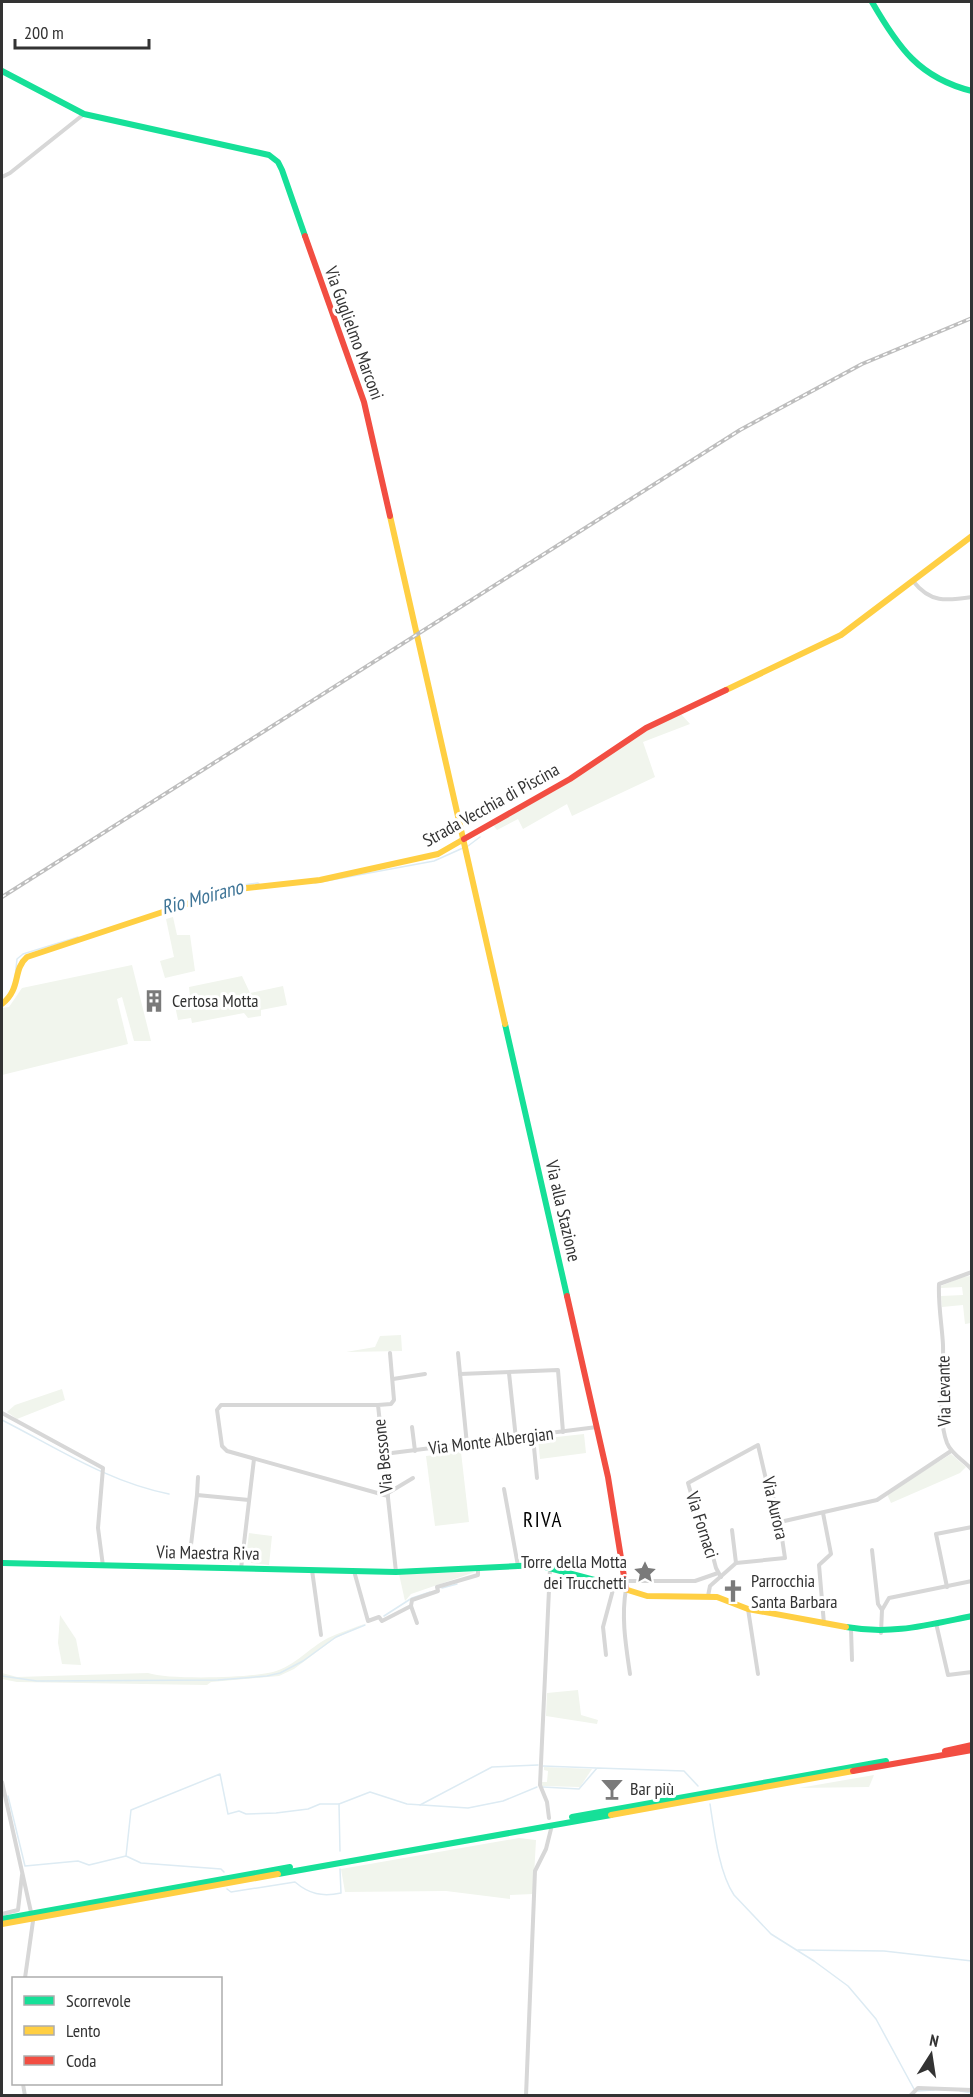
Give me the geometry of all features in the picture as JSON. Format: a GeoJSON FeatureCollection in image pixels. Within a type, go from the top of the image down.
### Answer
{"type":"FeatureCollection","features":[{"type":"Feature","properties":{"kind":"main road"},"geometry":{"type":"LineString","coordinates":[[872,2],[894,40],[913,62],[942,80],[972,91]]}},
{"type":"Feature","properties":{"kind":"main road","name":"Via Guglielmo Marconi"},"geometry":{"type":"LineString","coordinates":[[2,71],[84,114],[260,153],[278,162],[364,402],[464,840]]}},
{"type":"Feature","properties":{"kind":"main road","name":"Strada Vecchia di Piscina"},"geometry":{"type":"LineString","coordinates":[[2,1004],[13,996],[19,981],[19,964],[27,957],[229,890],[320,880],[438,854],[570,779],[646,728],[841,635],[972,536]]}},
{"type":"Feature","properties":{"kind":"main road","name":"Via alla Stazione"},"geometry":{"type":"LineString","coordinates":[[464,840],[597,1427],[626,1589]]}},
{"type":"Feature","properties":{"kind":"main road","name":"Via Maestra Riva"},"geometry":{"type":"LineString","coordinates":[[2,1563],[396,1572],[519,1566],[550,1567],[660,1598],[708,1596],[748,1609],[881,1633],[972,1616]]}},
{"type":"Feature","properties":{"kind":"main road"},"geometry":{"type":"LineString","coordinates":[[2,1919],[26,1917],[542,1825],[972,1745]]}},
{"type":"Feature","properties":{"kind":"main road"},"geometry":{"type":"LineString","coordinates":[[562,1821],[972,1750]]}},
{"type":"Feature","properties":{"kind":"main road"},"geometry":{"type":"LineString","coordinates":[[2,1924],[26,1917]]}},
{"type":"Feature","properties":{"kind":"street"},"geometry":{"type":"LineString","coordinates":[[2,177],[84,114]]}},
{"type":"Feature","properties":{"kind":"street"},"geometry":{"type":"LineString","coordinates":[[913,581],[929,597],[939,601],[972,597]]}},
{"type":"Feature","properties":{"kind":"street","name":"Via Levante"},"geometry":{"type":"LineString","coordinates":[[780,1522],[877,1500],[951,1451],[942,1419],[943,1343],[939,1284],[972,1272]]}},
{"type":"Feature","properties":{"kind":"street","name":"Via Bessone"},"geometry":{"type":"LineString","coordinates":[[390,1353],[394,1403],[378,1406],[396,1572]]}},
{"type":"Feature","properties":{"kind":"street"},"geometry":{"type":"LineString","coordinates":[[458,1353],[467,1445]]}},
{"type":"Feature","properties":{"kind":"street"},"geometry":{"type":"LineString","coordinates":[[460,1374],[558,1370],[563,1432]]}},
{"type":"Feature","properties":{"kind":"street"},"geometry":{"type":"LineString","coordinates":[[509,1372],[516,1439]]}},
{"type":"Feature","properties":{"kind":"street"},"geometry":{"type":"LineString","coordinates":[[393,1379],[425,1374]]}},
{"type":"Feature","properties":{"kind":"street"},"geometry":{"type":"LineString","coordinates":[[378,1406],[221,1405],[217,1410],[222,1446],[227,1451],[388,1495],[413,1478]]}},
{"type":"Feature","properties":{"kind":"street"},"geometry":{"type":"LineString","coordinates":[[2,1413],[103,1468],[105,1477],[98,1528],[103,1566]]}},
{"type":"Feature","properties":{"kind":"street"},"geometry":{"type":"LineString","coordinates":[[412,1427],[415,1451]]}},
{"type":"Feature","properties":{"kind":"street","name":"Via Monte Albergian"},"geometry":{"type":"LineString","coordinates":[[384,1454],[533,1437],[597,1427]]}},
{"type":"Feature","properties":{"kind":"street"},"geometry":{"type":"LineString","coordinates":[[533,1437],[537,1478]]}},
{"type":"Feature","properties":{"kind":"street","name":"Via Aurora"},"geometry":{"type":"LineString","coordinates":[[736,1563],[785,1558],[780,1522],[758,1445]]}},
{"type":"Feature","properties":{"kind":"street","name":"Via Fornaci"},"geometry":{"type":"LineString","coordinates":[[719,1575],[688,1483],[758,1445]]}},
{"type":"Feature","properties":{"kind":"street"},"geometry":{"type":"LineString","coordinates":[[951,1451],[972,1470]]}},
{"type":"Feature","properties":{"kind":"street"},"geometry":{"type":"LineString","coordinates":[[241,1569],[254,1459]]}},
{"type":"Feature","properties":{"kind":"street"},"geometry":{"type":"LineString","coordinates":[[198,1477],[190,1553],[195,1558],[242,1560]]}},
{"type":"Feature","properties":{"kind":"street"},"geometry":{"type":"LineString","coordinates":[[504,1489],[519,1566]]}},
{"type":"Feature","properties":{"kind":"street"},"geometry":{"type":"LineString","coordinates":[[197,1495],[249,1500]]}},
{"type":"Feature","properties":{"kind":"street"},"geometry":{"type":"LineString","coordinates":[[823,1514],[831,1546],[831,1554],[819,1565],[824,1624]]}},
{"type":"Feature","properties":{"kind":"street"},"geometry":{"type":"LineString","coordinates":[[947,1587],[936,1534],[972,1527]]}},
{"type":"Feature","properties":{"kind":"street"},"geometry":{"type":"LineString","coordinates":[[708,1596],[709,1588],[719,1575],[736,1563],[732,1530]]}},
{"type":"Feature","properties":{"kind":"street"},"geometry":{"type":"LineString","coordinates":[[872,1550],[878,1604],[882,1610]]}},
{"type":"Feature","properties":{"kind":"street"},"geometry":{"type":"LineString","coordinates":[[549,1818],[540,1785],[550,1567]]}},
{"type":"Feature","properties":{"kind":"street","name":"Via Maestra Riva"},"geometry":{"type":"LineString","coordinates":[[354,1571],[368,1621],[379,1617],[382,1621],[411,1606],[412,1600],[438,1591],[437,1587],[478,1575],[478,1569]]}},
{"type":"Feature","properties":{"kind":"street"},"geometry":{"type":"LineString","coordinates":[[312,1570],[321,1635]]}},
{"type":"Feature","properties":{"kind":"street"},"geometry":{"type":"LineString","coordinates":[[626,1581],[695,1581],[719,1575]]}},
{"type":"Feature","properties":{"kind":"street"},"geometry":{"type":"LineString","coordinates":[[881,1633],[882,1610],[889,1598],[972,1581]]}},
{"type":"Feature","properties":{"kind":"street"},"geometry":{"type":"LineString","coordinates":[[606,1655],[603,1627],[614,1586]]}},
{"type":"Feature","properties":{"kind":"street"},"geometry":{"type":"LineString","coordinates":[[626,1589],[623,1603],[624,1633],[630,1674]]}},
{"type":"Feature","properties":{"kind":"street"},"geometry":{"type":"LineString","coordinates":[[411,1606],[417,1623]]}},
{"type":"Feature","properties":{"kind":"street"},"geometry":{"type":"LineString","coordinates":[[748,1609],[758,1674]]}},
{"type":"Feature","properties":{"kind":"street"},"geometry":{"type":"LineString","coordinates":[[936,1623],[948,1675],[972,1672]]}},
{"type":"Feature","properties":{"kind":"street"},"geometry":{"type":"LineString","coordinates":[[851,1629],[852,1660]]}},
{"type":"Feature","properties":{"kind":"street"},"geometry":{"type":"LineString","coordinates":[[2,1782],[33,1921],[25,1977]]}},
{"type":"Feature","properties":{"kind":"street"},"geometry":{"type":"LineString","coordinates":[[526,2096],[535,1871],[546,1849],[551,1829]]}},
{"type":"Feature","properties":{"kind":"street"},"geometry":{"type":"LineString","coordinates":[[2,1914],[18,1910],[22,1875]]}},
{"type":"Feature","properties":{"kind":"street"},"geometry":{"type":"LineString","coordinates":[[914,2092],[972,2090]]}},
{"type":"Feature","properties":{"kind":"shaded area"},"geometry":{"type":"Polygon","coordinates":[[[681,714],[690,724],[643,742],[655,777],[572,816],[567,804],[523,829],[518,819],[497,830],[493,825],[641,732],[681,714]]]}},
{"type":"Feature","properties":{"kind":"shaded area"},"geometry":{"type":"Polygon","coordinates":[[[173,917],[177,935],[190,935],[195,971],[165,978],[160,961],[174,957],[166,919],[173,917]]]}},
{"type":"Feature","properties":{"kind":"shaded area"},"geometry":{"type":"Polygon","coordinates":[[[132,965],[151,1041],[134,1041],[122,997],[117,999],[128,1044],[2,1075],[2,1008],[9,1007],[22,988],[132,965]]]}},
{"type":"Feature","properties":{"kind":"shaded area"},"geometry":{"type":"Polygon","coordinates":[[[242,976],[250,993],[283,986],[287,1005],[261,1010],[261,1016],[248,1018],[244,1013],[192,1023],[191,1018],[178,1020],[174,1001],[190,997],[189,987],[242,976]]]}},
{"type":"Feature","properties":{"kind":"shaded area"},"geometry":{"type":"Polygon","coordinates":[[[971,1276],[971,1323],[965,1324],[963,1305],[942,1307],[941,1296],[963,1295],[962,1287],[941,1288],[941,1286],[962,1277],[971,1276]]]}},
{"type":"Feature","properties":{"kind":"shaded area"},"geometry":{"type":"Polygon","coordinates":[[[401,1335],[402,1351],[346,1352],[375,1347],[380,1336],[401,1335]]]}},
{"type":"Feature","properties":{"kind":"shaded area"},"geometry":{"type":"Polygon","coordinates":[[[62,1389],[65,1400],[17,1419],[7,1412],[15,1405],[62,1389]]]}},
{"type":"Feature","properties":{"kind":"shaded area"},"geometry":{"type":"Polygon","coordinates":[[[584,1434],[586,1453],[540,1459],[538,1439],[584,1434]]]}},
{"type":"Feature","properties":{"kind":"shaded area"},"geometry":{"type":"Polygon","coordinates":[[[461,1452],[469,1522],[435,1526],[426,1456],[461,1452]]]}},
{"type":"Feature","properties":{"kind":"shaded area"},"geometry":{"type":"Polygon","coordinates":[[[951,1454],[966,1467],[960,1473],[891,1503],[887,1494],[951,1454]]]}},
{"type":"Feature","properties":{"kind":"shaded area"},"geometry":{"type":"Polygon","coordinates":[[[249,1533],[272,1536],[269,1565],[251,1563],[246,1557],[249,1533]]]}},
{"type":"Feature","properties":{"kind":"shaded area"},"geometry":{"type":"Polygon","coordinates":[[[475,1572],[411,1594],[405,1601],[399,1574],[475,1572]]]}},
{"type":"Feature","properties":{"kind":"shaded area"},"geometry":{"type":"Polygon","coordinates":[[[60,1615],[76,1639],[81,1665],[62,1664],[58,1643],[60,1615]]]}},
{"type":"Feature","properties":{"kind":"shaded area"},"geometry":{"type":"Polygon","coordinates":[[[367,1623],[334,1639],[294,1669],[279,1676],[211,1682],[207,1685],[17,1682],[2,1679],[2,1673],[17,1677],[148,1673],[173,1677],[262,1674],[281,1669],[328,1638],[367,1623]]]}},
{"type":"Feature","properties":{"kind":"shaded area"},"geometry":{"type":"Polygon","coordinates":[[[578,1690],[581,1715],[598,1720],[597,1724],[546,1716],[547,1693],[578,1690]]]}},
{"type":"Feature","properties":{"kind":"shaded area"},"geometry":{"type":"Polygon","coordinates":[[[544,1767],[592,1769],[580,1787],[542,1786],[542,1782],[547,1782],[548,1771],[544,1770],[544,1767]]]}},
{"type":"Feature","properties":{"kind":"shaded area"},"geometry":{"type":"Polygon","coordinates":[[[874,1775],[869,1787],[799,1788],[874,1775]]]}},
{"type":"Feature","properties":{"kind":"shaded area"},"geometry":{"type":"Polygon","coordinates":[[[519,1838],[536,1840],[533,1894],[510,1895],[510,1899],[446,1891],[345,1892],[341,1869],[519,1838]]]}},
{"type":"Feature","properties":{"kind":"waterway","name":"Rio Moirano"},"geometry":{"type":"LineString","coordinates":[[468,846],[480,837]]}},
{"type":"Feature","properties":{"kind":"waterway","name":"Rio Moirano"},"geometry":{"type":"LineString","coordinates":[[315,883],[434,861],[463,848]]}},
{"type":"Feature","properties":{"kind":"waterway","name":"Rio Moirano"},"geometry":{"type":"LineString","coordinates":[[197,898],[227,887],[258,883],[260,885]]}},
{"type":"Feature","properties":{"kind":"waterway","name":"Rio Moirano"},"geometry":{"type":"LineString","coordinates":[[165,908],[175,905]]}},
{"type":"Feature","properties":{"kind":"waterway","name":"Rio Moirano"},"geometry":{"type":"LineString","coordinates":[[14,987],[17,959],[23,954],[78,937]]}},
{"type":"Feature","properties":{"kind":"waterway"},"geometry":{"type":"LineString","coordinates":[[2,1420],[104,1473],[147,1489],[169,1494]]}},
{"type":"Feature","properties":{"kind":"waterway"},"geometry":{"type":"LineString","coordinates":[[442,1588],[457,1584]]}},
{"type":"Feature","properties":{"kind":"waterway"},"geometry":{"type":"LineString","coordinates":[[384,1616],[412,1598],[430,1592]]}},
{"type":"Feature","properties":{"kind":"waterway"},"geometry":{"type":"LineString","coordinates":[[2,1676],[37,1681],[218,1680],[267,1676],[280,1673],[303,1661],[336,1637],[365,1625]]}},
{"type":"Feature","properties":{"kind":"waterway"},"geometry":{"type":"LineString","coordinates":[[420,1805],[492,1767],[538,1765]]}},
{"type":"Feature","properties":{"kind":"waterway"},"geometry":{"type":"LineString","coordinates":[[543,1766],[596,1768]]}},
{"type":"Feature","properties":{"kind":"waterway"},"geometry":{"type":"LineString","coordinates":[[543,1787],[579,1789],[597,1768],[684,1771],[698,1786]]}},
{"type":"Feature","properties":{"kind":"waterway"},"geometry":{"type":"LineString","coordinates":[[126,1856],[131,1810],[220,1774],[228,1814],[239,1811],[246,1814],[308,1809],[320,1804],[339,1804],[370,1792],[407,1804],[468,1808],[503,1801],[537,1787]]}},
{"type":"Feature","properties":{"kind":"waterway"},"geometry":{"type":"LineString","coordinates":[[8,1796],[25,1866],[78,1861],[89,1865],[126,1856],[141,1863],[221,1869],[224,1872]]}},
{"type":"Feature","properties":{"kind":"waterway"},"geometry":{"type":"LineString","coordinates":[[339,1804],[340,1851]]}},
{"type":"Feature","properties":{"kind":"waterway"},"geometry":{"type":"LineString","coordinates":[[710,1804],[724,1875],[734,1895],[771,1934],[848,1986],[876,2019],[914,2089]]}},
{"type":"Feature","properties":{"kind":"waterway"},"geometry":{"type":"LineString","coordinates":[[227,1889],[231,1892],[295,1882],[316,1894],[341,1893],[340,1869]]}},
{"type":"Feature","properties":{"kind":"waterway"},"geometry":{"type":"LineString","coordinates":[[798,1950],[884,1951],[972,1961]]}},
{"type":"Feature","properties":{"kind":"waterway"},"geometry":{"type":"LineString","coordinates":[[918,2091],[934,2090]]}},
{"type":"Feature","properties":{"kind":"waterway"},"geometry":{"type":"LineString","coordinates":[[960,2091],[972,2093]]}},
{"type":"Feature","properties":{"kind":"railway"},"geometry":{"type":"LineString","coordinates":[[2,897],[740,430],[862,364],[972,318]]}},
{"type":"Feature","properties":{"kind":"traffic: fast"},"geometry":{"type":"LineString","coordinates":[[872,2],[901,47],[924,69],[938,78],[972,91]]}},
{"type":"Feature","properties":{"kind":"traffic: fast"},"geometry":{"type":"LineString","coordinates":[[2,71],[84,114],[269,155],[278,162],[282,170],[305,236]]}},
{"type":"Feature","properties":{"kind":"traffic: fast"},"geometry":{"type":"LineString","coordinates":[[505,1024],[567,1296]]}},
{"type":"Feature","properties":{"kind":"traffic: fast"},"geometry":{"type":"LineString","coordinates":[[2,1563],[396,1572],[538,1565],[602,1582]]}},
{"type":"Feature","properties":{"kind":"traffic: fast"},"geometry":{"type":"LineString","coordinates":[[846,1627],[894,1629],[924,1626],[972,1616]]}},
{"type":"Feature","properties":{"kind":"traffic: fast"},"geometry":{"type":"LineString","coordinates":[[572,1817],[886,1761]]}},
{"type":"Feature","properties":{"kind":"traffic: fast"},"geometry":{"type":"LineString","coordinates":[[278,1874],[611,1815]]}},
{"type":"Feature","properties":{"kind":"traffic: fast"},"geometry":{"type":"LineString","coordinates":[[2,1919],[290,1867]]}},
{"type":"Feature","properties":{"kind":"traffic: slow"},"geometry":{"type":"LineString","coordinates":[[390,516],[505,1024]]}},
{"type":"Feature","properties":{"kind":"traffic: slow"},"geometry":{"type":"LineString","coordinates":[[726,690],[841,635],[972,536]]}},
{"type":"Feature","properties":{"kind":"traffic: slow"},"geometry":{"type":"LineString","coordinates":[[2,1004],[12,992],[22,962],[27,957],[229,890],[320,880],[438,854],[464,839]]}},
{"type":"Feature","properties":{"kind":"traffic: slow"},"geometry":{"type":"LineString","coordinates":[[602,1582],[647,1596],[717,1597],[748,1609],[846,1627]]}},
{"type":"Feature","properties":{"kind":"traffic: slow"},"geometry":{"type":"LineString","coordinates":[[611,1815],[853,1771]]}},
{"type":"Feature","properties":{"kind":"traffic: slow"},"geometry":{"type":"LineString","coordinates":[[2,1924],[278,1874]]}},
{"type":"Feature","properties":{"kind":"traffic: jam"},"geometry":{"type":"LineString","coordinates":[[305,236],[364,402],[390,516]]}},
{"type":"Feature","properties":{"kind":"traffic: jam"},"geometry":{"type":"LineString","coordinates":[[464,839],[570,779],[646,728],[726,690]]}},
{"type":"Feature","properties":{"kind":"traffic: jam"},"geometry":{"type":"LineString","coordinates":[[567,1296],[608,1477],[626,1589]]}},
{"type":"Feature","properties":{"kind":"traffic: jam"},"geometry":{"type":"LineString","coordinates":[[945,1751],[972,1745]]}},
{"type":"Feature","properties":{"kind":"traffic: jam"},"geometry":{"type":"LineString","coordinates":[[853,1771],[972,1750]]}},
{"type":"Feature","properties":{"kind":"place","name":"Certosa Motta"},"geometry":{"type":"Point","coordinates":[154,1001]}},
{"type":"Feature","properties":{"kind":"place","name":"Torre della Motta dei Trucchetti"},"geometry":{"type":"Point","coordinates":[645,1572]}},
{"type":"Feature","properties":{"kind":"place","name":"Parrocchia Santa Barbara"},"geometry":{"type":"Point","coordinates":[733,1591]}},
{"type":"Feature","properties":{"kind":"place","name":"Bar più"},"geometry":{"type":"Point","coordinates":[612,1789]}},
{"type":"Feature","properties":{"kind":"district","name":"RIVA"},"geometry":{"type":"Point","coordinates":[543,1520]}}]}
